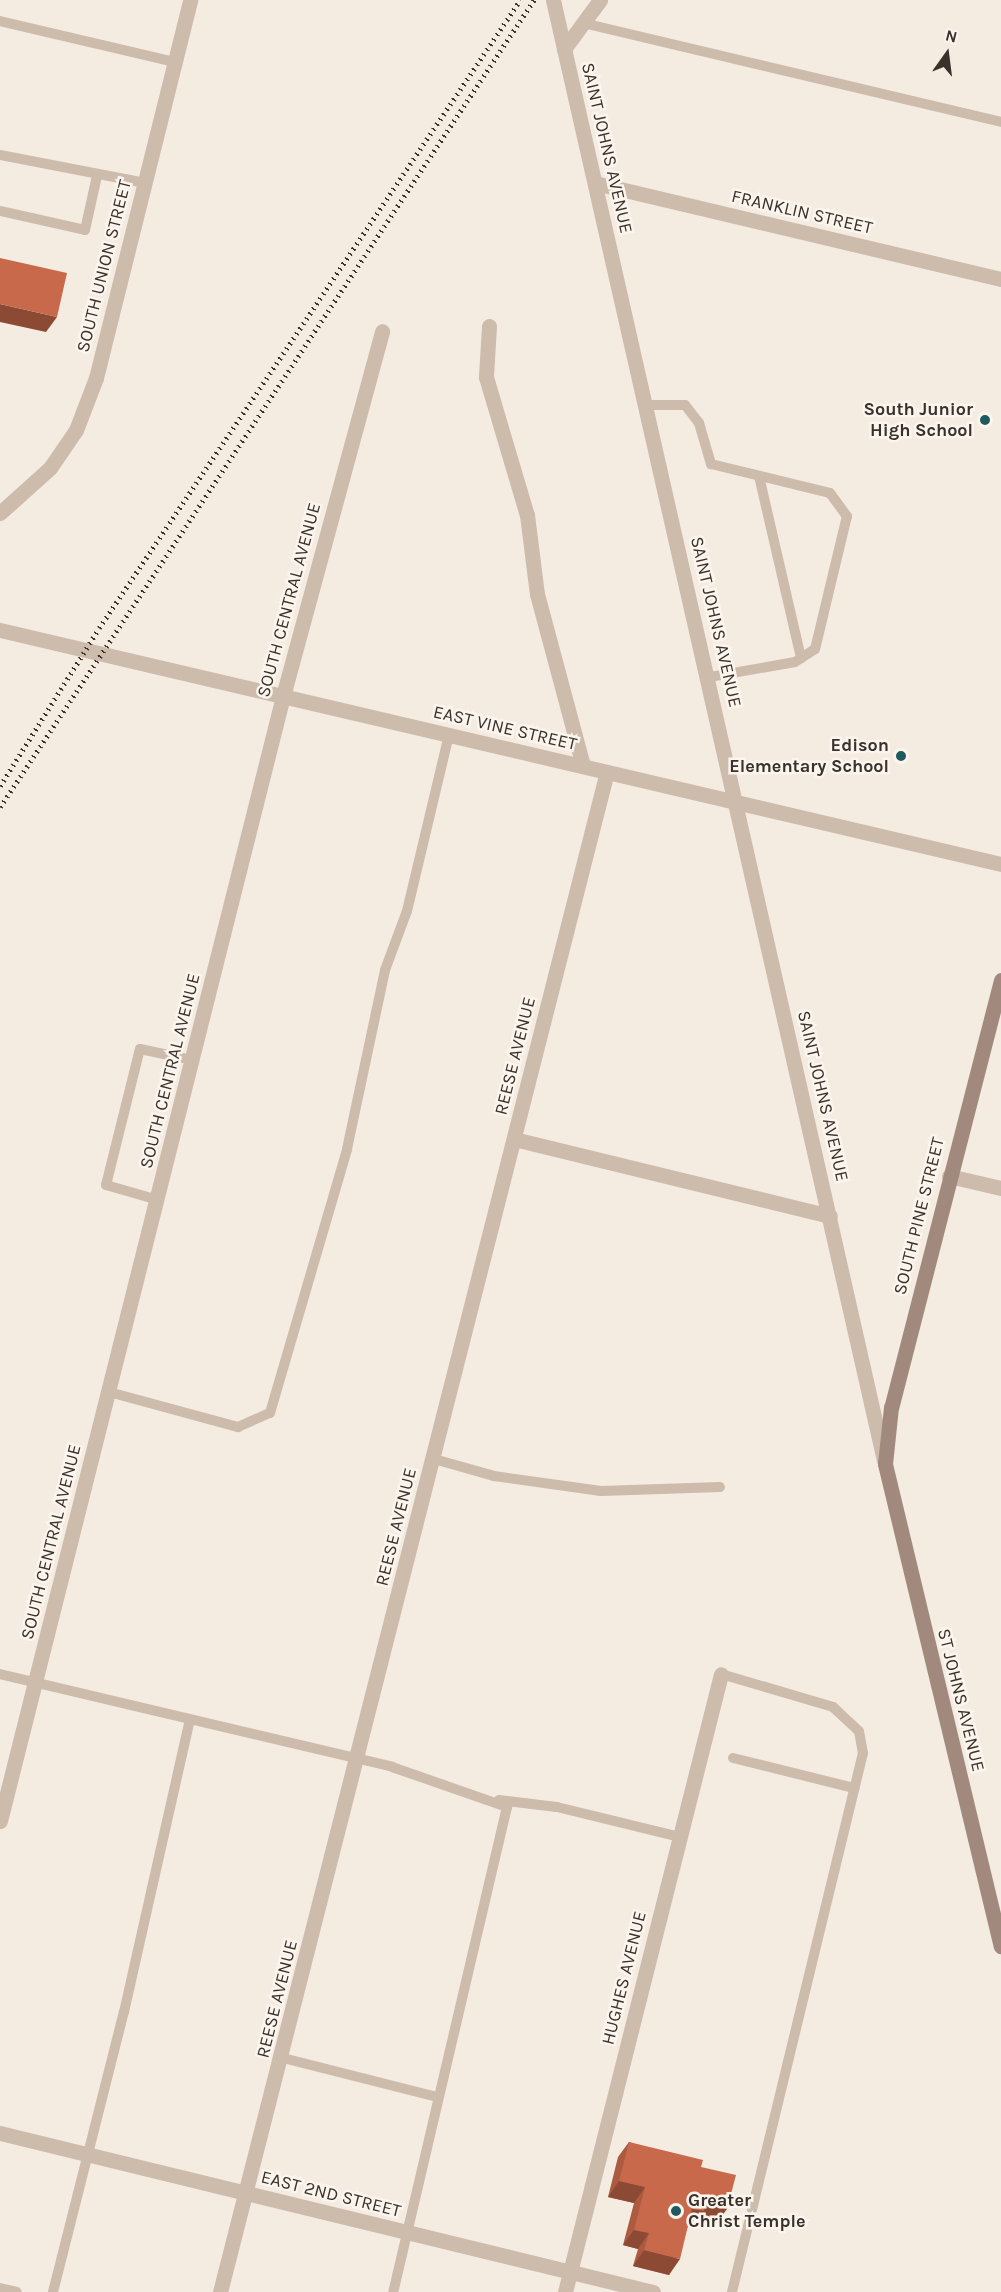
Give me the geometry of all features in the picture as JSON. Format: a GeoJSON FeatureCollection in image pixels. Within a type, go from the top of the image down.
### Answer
{"type":"FeatureCollection","features":[{"type":"Feature","properties":{"kind":"main road","name":"SOUTH PINE STREET"},"geometry":{"type":"LineString","coordinates":[[885,1464],[891,1407],[1001,980]]}},
{"type":"Feature","properties":{"kind":"main road","name":"ST JOHNS AVENUE"},"geometry":{"type":"LineString","coordinates":[[885,1464],[1001,1946]]}},
{"type":"Feature","properties":{"kind":"street","name":"SOUTH UNION STREET"},"geometry":{"type":"LineString","coordinates":[[0,513],[50,468],[76,430],[96,378],[190,0]]}},
{"type":"Feature","properties":{"kind":"street","name":"SAINT JOHNS AVENUE"},"geometry":{"type":"LineString","coordinates":[[553,0],[710,677],[885,1464]]}},
{"type":"Feature","properties":{"kind":"street"},"geometry":{"type":"LineString","coordinates":[[564,49],[600,0]]}},
{"type":"Feature","properties":{"kind":"street","name":"FRANKLIN STREET"},"geometry":{"type":"LineString","coordinates":[[595,183],[1001,279]]}},
{"type":"Feature","properties":{"kind":"street"},"geometry":{"type":"LineString","coordinates":[[489,326],[486,377],[527,515],[537,594],[583,766]]}},
{"type":"Feature","properties":{"kind":"street","name":"SOUTH CENTRAL AVENUE"},"geometry":{"type":"LineString","coordinates":[[0,1821],[110,1392],[283,696],[381,331]]}},
{"type":"Feature","properties":{"kind":"street","name":"EAST VINE STREET"},"geometry":{"type":"LineString","coordinates":[[0,630],[1001,864]]}},
{"type":"Feature","properties":{"kind":"street","name":"REESE AVENUE"},"geometry":{"type":"LineString","coordinates":[[220,2292],[283,2058],[607,772]]}},
{"type":"Feature","properties":{"kind":"street"},"geometry":{"type":"LineString","coordinates":[[514,1139],[830,1216]]}},
{"type":"Feature","properties":{"kind":"street"},"geometry":{"type":"LineString","coordinates":[[949,1176],[1001,1188]]}},
{"type":"Feature","properties":{"kind":"street","name":"HUGHES AVENUE"},"geometry":{"type":"LineString","coordinates":[[565,2292],[721,1674]]}},
{"type":"Feature","properties":{"kind":"street","name":"EAST 2ND STREET"},"geometry":{"type":"LineString","coordinates":[[0,2133],[653,2292]]}},
{"type":"Feature","properties":{"kind":"lane"},"geometry":{"type":"LineString","coordinates":[[0,21],[175,62]]}},
{"type":"Feature","properties":{"kind":"lane"},"geometry":{"type":"LineString","coordinates":[[583,23],[1001,122]]}},
{"type":"Feature","properties":{"kind":"lane"},"geometry":{"type":"LineString","coordinates":[[0,155],[97,176],[145,183]]}},
{"type":"Feature","properties":{"kind":"lane"},"geometry":{"type":"LineString","coordinates":[[0,211],[85,230],[97,176]]}},
{"type":"Feature","properties":{"kind":"lane"},"geometry":{"type":"LineString","coordinates":[[646,405],[685,405],[707,447],[711,464],[830,493],[847,516],[815,649],[798,660],[710,677]]}},
{"type":"Feature","properties":{"kind":"lane"},"geometry":{"type":"LineString","coordinates":[[759,476],[798,660]]}},
{"type":"Feature","properties":{"kind":"lane"},"geometry":{"type":"LineString","coordinates":[[110,1392],[238,1427],[270,1413],[347,1149],[385,970],[407,911],[449,735]]}},
{"type":"Feature","properties":{"kind":"lane"},"geometry":{"type":"LineString","coordinates":[[158,1200],[106,1185],[140,1049],[192,1060]]}},
{"type":"Feature","properties":{"kind":"lane"},"geometry":{"type":"LineString","coordinates":[[434,1459],[494,1476],[601,1491],[720,1487]]}},
{"type":"Feature","properties":{"kind":"lane"},"geometry":{"type":"LineString","coordinates":[[0,1674],[358,1759],[499,1800],[557,1807],[680,1837]]}},
{"type":"Feature","properties":{"kind":"lane"},"geometry":{"type":"LineString","coordinates":[[721,1674],[832,1707],[851,1720],[863,1753],[732,2292]]}},
{"type":"Feature","properties":{"kind":"lane"},"geometry":{"type":"LineString","coordinates":[[53,2292],[88,2154],[190,1719]]}},
{"type":"Feature","properties":{"kind":"lane"},"geometry":{"type":"LineString","coordinates":[[733,1758],[854,1788]]}},
{"type":"Feature","properties":{"kind":"lane"},"geometry":{"type":"LineString","coordinates":[[393,2292],[409,2233],[437,2097],[509,1817],[499,1800]]}},
{"type":"Feature","properties":{"kind":"lane"},"geometry":{"type":"LineString","coordinates":[[283,2058],[437,2097]]}},
{"type":"Feature","properties":{"kind":"lane"},"geometry":{"type":"LineString","coordinates":[[0,2288],[17,2292]]}},
{"type":"Feature","properties":{"kind":"building"},"geometry":{"type":"Polygon","coordinates":[[[0,258],[67,273],[57,317],[0,304],[0,258]]]}},
{"type":"Feature","properties":{"kind":"building","name":"Greater Christ Temple"},"geometry":{"type":"Polygon","coordinates":[[[629,2142],[703,2160],[701,2167],[736,2175],[727,2209],[706,2203],[704,2211],[692,2209],[680,2259],[644,2250],[649,2233],[634,2230],[645,2187],[619,2181],[629,2142]]]}},
{"type":"Feature","properties":{"kind":"railway"},"geometry":{"type":"LineString","coordinates":[[0,786],[99,628],[520,0]]}},
{"type":"Feature","properties":{"kind":"railway"},"geometry":{"type":"LineString","coordinates":[[0,807],[534,0]]}},
{"type":"Feature","properties":{"kind":"place","name":"South Junior High School"},"geometry":{"type":"Point","coordinates":[985,420]}},
{"type":"Feature","properties":{"kind":"place","name":"Edison Elementary School"},"geometry":{"type":"Point","coordinates":[901,756]}},
{"type":"Feature","properties":{"kind":"place","name":"Greater Christ Temple"},"geometry":{"type":"Point","coordinates":[676,2211]}}]}
